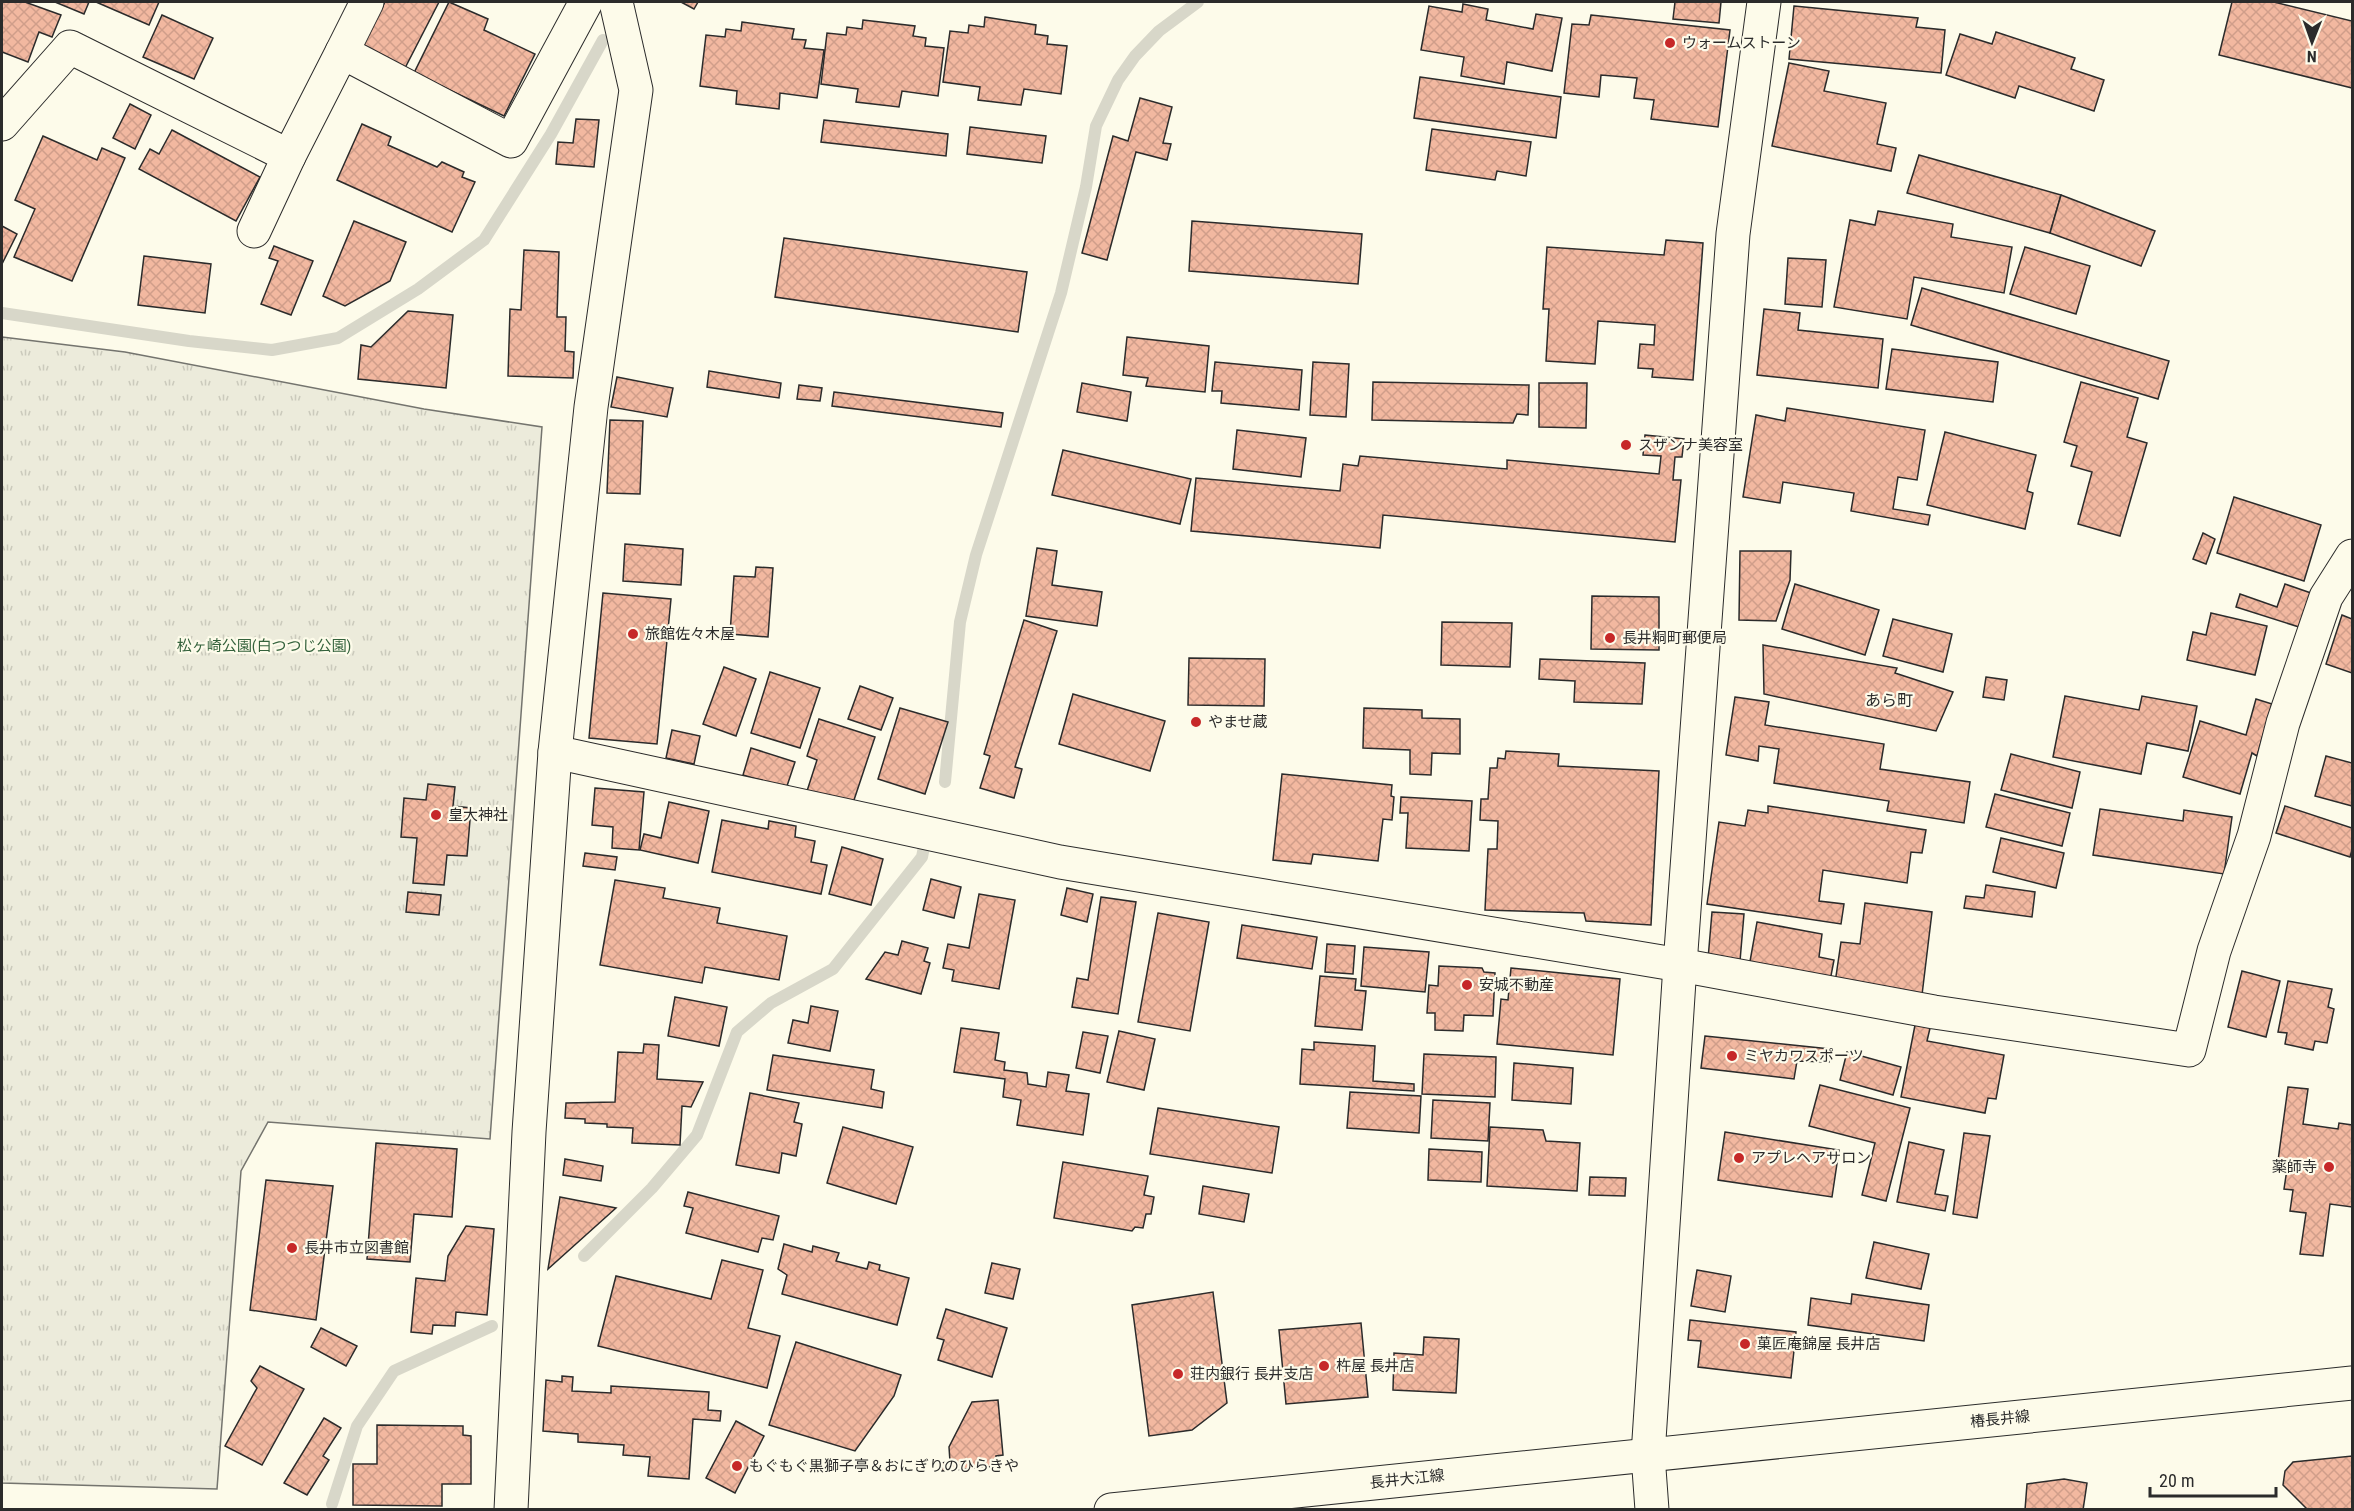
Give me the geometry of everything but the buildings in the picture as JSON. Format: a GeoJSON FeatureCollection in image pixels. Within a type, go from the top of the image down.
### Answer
{"type":"FeatureCollection","features":[{"type":"Feature","properties":{"kind":"street"},"geometry":{"type":"LineString","coordinates":[[254,231],[289,156],[367,2]]}},
{"type":"Feature","properties":{"kind":"street"},"geometry":{"type":"LineString","coordinates":[[342,52],[511,141],[586,2]]}},
{"type":"Feature","properties":{"kind":"street"},"geometry":{"type":"LineString","coordinates":[[511,1509],[529,1132],[555,752],[591,407],[636,90],[616,2]]}},
{"type":"Feature","properties":{"kind":"street"},"geometry":{"type":"LineString","coordinates":[[1652,1509],[1648,1455],[1732,234],[1764,2]]}},
{"type":"Feature","properties":{"kind":"street"},"geometry":{"type":"LineString","coordinates":[[2,124],[70,47],[289,156]]}},
{"type":"Feature","properties":{"kind":"street"},"geometry":{"type":"LineString","coordinates":[[555,752],[1060,862],[1680,965],[1934,1012],[2189,1050],[2214,951],[2254,836],[2283,723],[2326,597],[2352,556]]}},
{"type":"Feature","properties":{"kind":"street","name":"椿長井線"},"geometry":{"type":"LineString","coordinates":[[1648,1455],[2352,1383]]}},
{"type":"Feature","properties":{"kind":"street","name":"長井大江線"},"geometry":{"type":"LineString","coordinates":[[1111,1509],[1648,1455]]}},
{"type":"Feature","properties":{"kind":"green space","name":"松ヶ崎公園(白つつじ公園)"},"geometry":{"type":"Polygon","coordinates":[[[2,337],[125,352],[424,409],[542,427],[490,1139],[268,1122],[241,1171],[217,1489],[2,1483],[2,337]]]}},
{"type":"Feature","properties":{"kind":"waterway"},"geometry":{"type":"LineString","coordinates":[[945,782],[960,622],[976,555],[1061,293],[1086,187],[1096,126],[1118,80],[1135,56],[1159,31],[1198,2]]}},
{"type":"Feature","properties":{"kind":"waterway"},"geometry":{"type":"LineString","coordinates":[[2,313],[189,341],[272,350],[338,338],[418,289],[484,240],[551,134],[603,40]]}},
{"type":"Feature","properties":{"kind":"waterway"},"geometry":{"type":"LineString","coordinates":[[584,1256],[652,1188],[697,1135],[737,1032],[771,1003],[833,969],[922,857],[925,842]]}},
{"type":"Feature","properties":{"kind":"waterway"},"geometry":{"type":"LineString","coordinates":[[332,1504],[357,1426],[394,1371],[492,1326]]}},
{"type":"Feature","properties":{"kind":"place","name":"ウォームストーン"},"geometry":{"type":"Point","coordinates":[1670,43]}},
{"type":"Feature","properties":{"kind":"place","name":"スザンナ美容室"},"geometry":{"type":"Point","coordinates":[1626,445]}},
{"type":"Feature","properties":{"kind":"place","name":"旅館佐々木屋"},"geometry":{"type":"Point","coordinates":[633,634]}},
{"type":"Feature","properties":{"kind":"place","name":"長井粡町郵便局"},"geometry":{"type":"Point","coordinates":[1610,638]}},
{"type":"Feature","properties":{"kind":"place","name":"やませ蔵"},"geometry":{"type":"Point","coordinates":[1196,722]}},
{"type":"Feature","properties":{"kind":"place","name":"皇大神社"},"geometry":{"type":"Point","coordinates":[436,815]}},
{"type":"Feature","properties":{"kind":"place","name":"安城不動産"},"geometry":{"type":"Point","coordinates":[1467,985]}},
{"type":"Feature","properties":{"kind":"place","name":"ミヤカワスポーツ"},"geometry":{"type":"Point","coordinates":[1732,1056]}},
{"type":"Feature","properties":{"kind":"place","name":"アプレヘアサロン"},"geometry":{"type":"Point","coordinates":[1739,1158]}},
{"type":"Feature","properties":{"kind":"place","name":"薬師寺"},"geometry":{"type":"Point","coordinates":[2329,1167]}},
{"type":"Feature","properties":{"kind":"place","name":"長井市立図書館"},"geometry":{"type":"Point","coordinates":[292,1248]}},
{"type":"Feature","properties":{"kind":"place","name":"菓匠庵錦屋 長井店"},"geometry":{"type":"Point","coordinates":[1745,1344]}},
{"type":"Feature","properties":{"kind":"place","name":"杵屋 長井店"},"geometry":{"type":"Point","coordinates":[1324,1366]}},
{"type":"Feature","properties":{"kind":"place","name":"荘内銀行 長井支店"},"geometry":{"type":"Point","coordinates":[1178,1374]}},
{"type":"Feature","properties":{"kind":"place","name":"もぐもぐ黒獅子亭＆おにぎりのひらきや"},"geometry":{"type":"Point","coordinates":[737,1466]}},
{"type":"Feature","properties":{"kind":"district","name":"あら町"},"geometry":{"type":"Point","coordinates":[1889,700]}}]}
